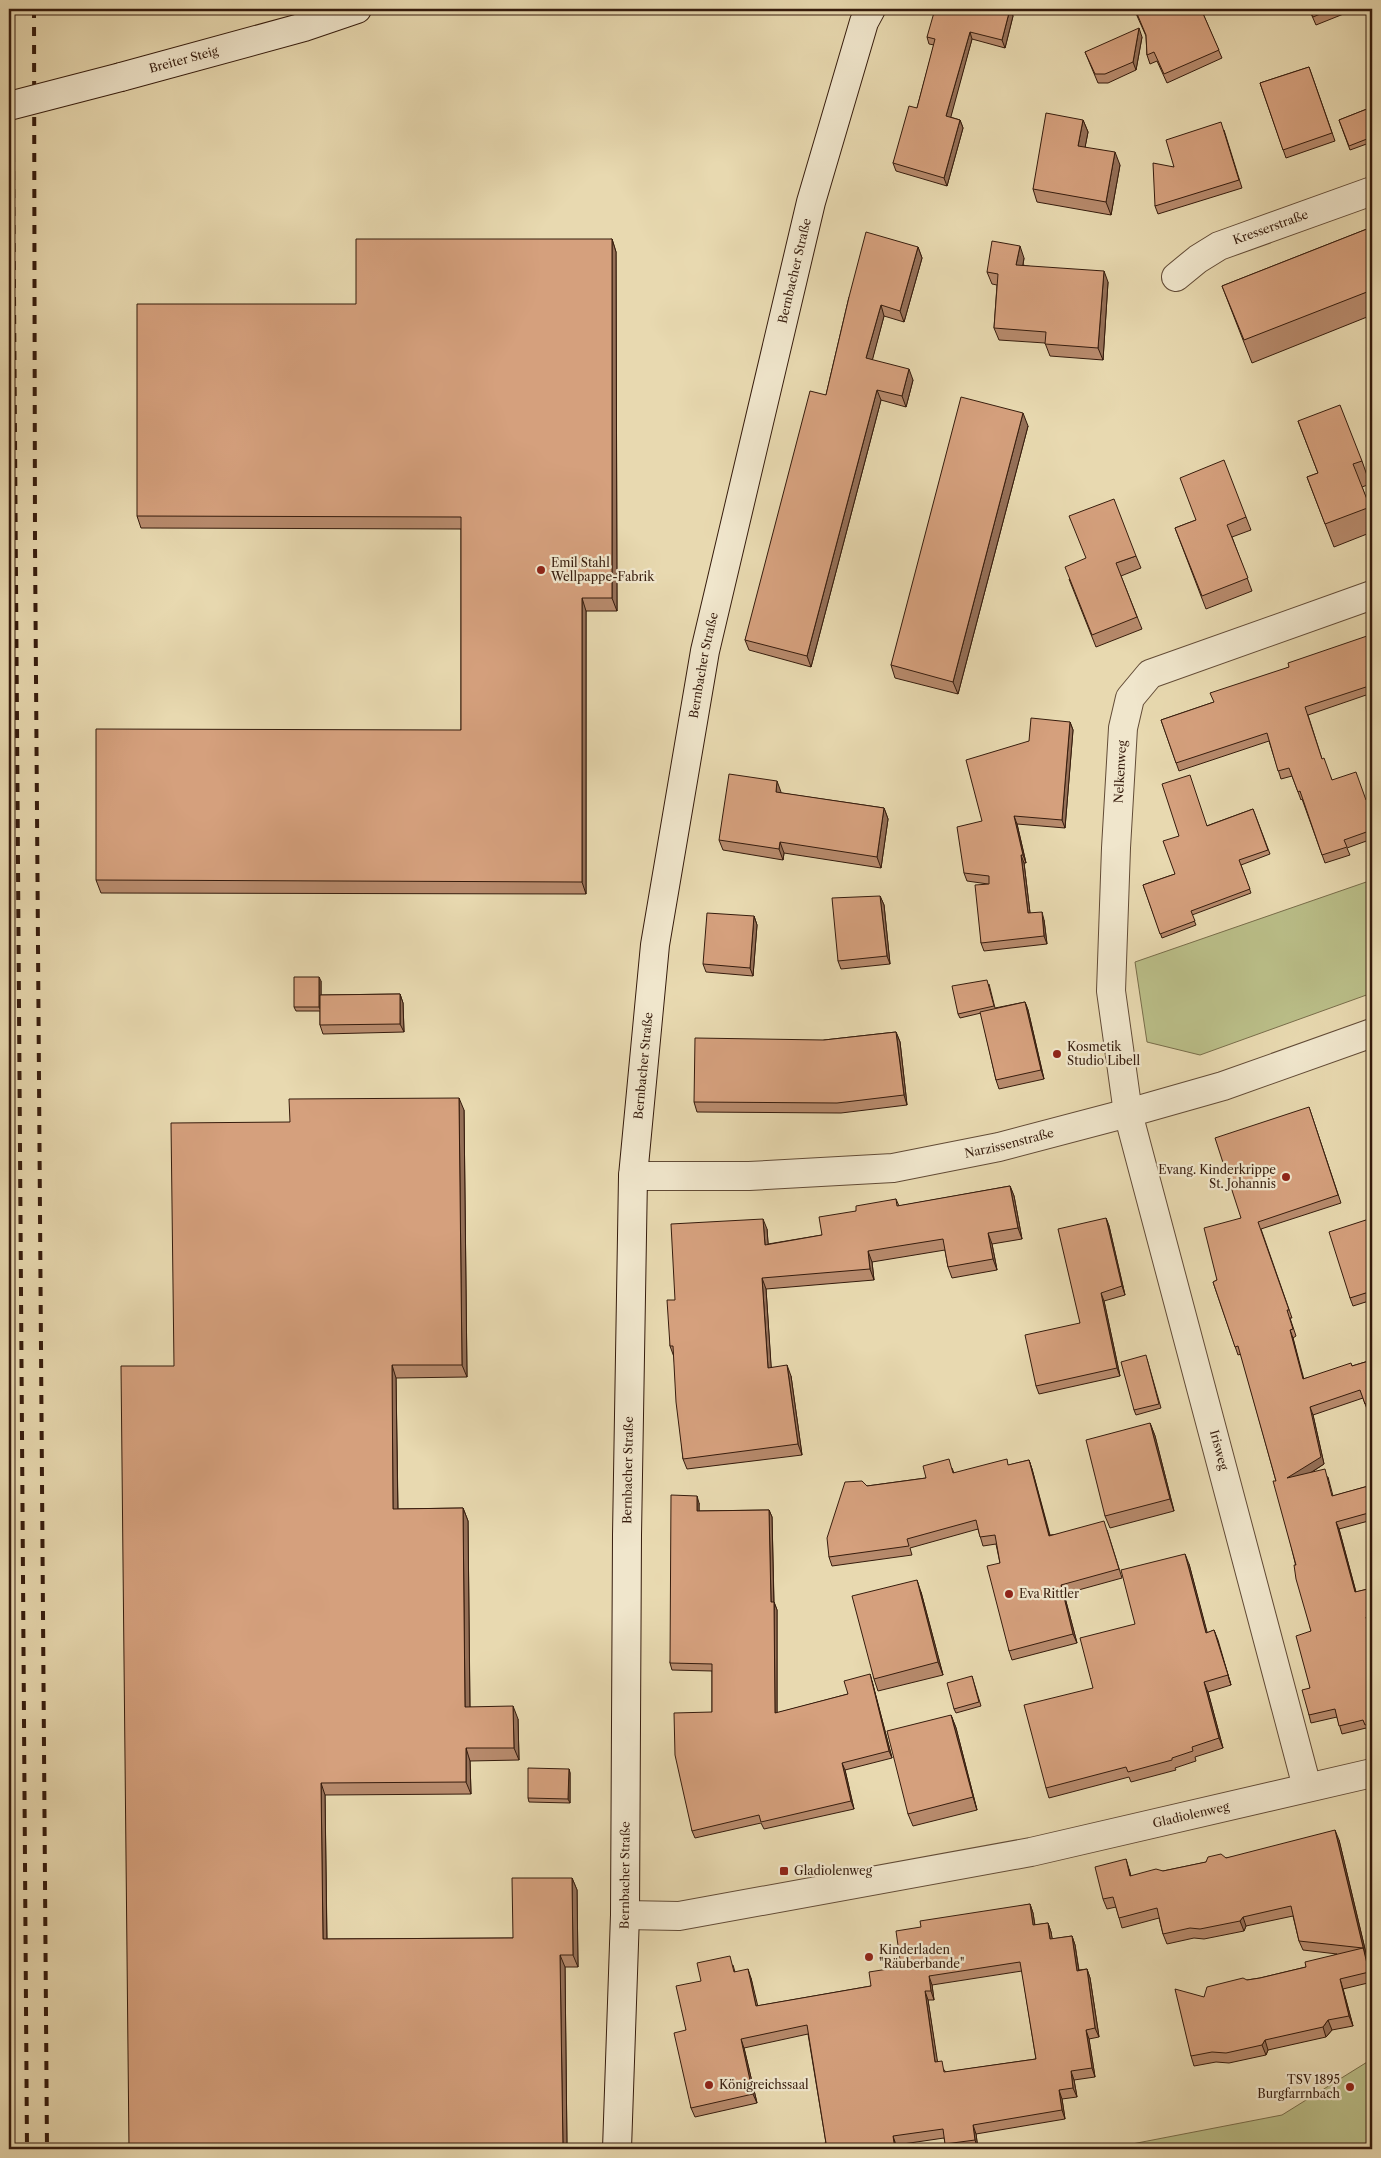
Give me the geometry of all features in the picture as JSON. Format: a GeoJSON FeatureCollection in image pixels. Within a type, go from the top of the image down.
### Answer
{"type":"FeatureCollection","features":[{"type":"Feature","properties":{"kind":"street","name":"Breiter Steig"},"geometry":{"type":"LineString","coordinates":[[9,106],[304,27],[358,9]]}},
{"type":"Feature","properties":{"kind":"street","name":"Bernbacher Straße"},"geometry":{"type":"LineString","coordinates":[[617,2149],[624,1915],[632,1176],[656,937],[705,651],[811,202],[864,22],[871,9]]}},
{"type":"Feature","properties":{"kind":"street","name":"Kresserstraße"},"geometry":{"type":"LineString","coordinates":[[1176,277],[1198,259],[1219,246],[1372,191]]}},
{"type":"Feature","properties":{"kind":"street","name":"Nelkenweg"},"geometry":{"type":"LineString","coordinates":[[1128,1113],[1111,991],[1122,737],[1130,698],[1150,674],[1372,595]]}},
{"type":"Feature","properties":{"kind":"street","name":"Narzissenstraße"},"geometry":{"type":"LineString","coordinates":[[632,1176],[749,1176],[893,1168],[999,1147],[1128,1113],[1223,1086],[1372,1033]]}},
{"type":"Feature","properties":{"kind":"street","name":"Irisweg"},"geometry":{"type":"LineString","coordinates":[[1128,1113],[1307,1787]]}},
{"type":"Feature","properties":{"kind":"street","name":"Gladiolenweg"},"geometry":{"type":"LineString","coordinates":[[624,1915],[679,1916],[1012,1856],[1372,1773]]}},
{"type":"Feature","properties":{"kind":"green space"},"geometry":{"type":"Polygon","coordinates":[[[1372,880],[1372,993],[1200,1055],[1147,1042],[1135,962],[1372,880]]]}},
{"type":"Feature","properties":{"kind":"green space","name":"TSV 1895 Burgfarrnbach"},"geometry":{"type":"Polygon","coordinates":[[[1372,2059],[1372,2149],[1106,2149],[1282,2115],[1372,2059]]]}},
{"type":"Feature","properties":{"kind":"building"},"geometry":{"type":"Polygon","coordinates":[[[935,9],[1010,9],[1002,40],[970,32],[946,116],[960,120],[944,178],[893,163],[909,106],[917,108],[935,39],[927,37],[935,9]]]}},
{"type":"Feature","properties":{"kind":"building"},"geometry":{"type":"Polygon","coordinates":[[[1135,9],[1201,9],[1219,50],[1164,74],[1154,52],[1147,55],[1146,35],[1135,9]]]}},
{"type":"Feature","properties":{"kind":"building"},"geometry":{"type":"Polygon","coordinates":[[[1309,9],[1332,9],[1313,17],[1309,9]]]}},
{"type":"Feature","properties":{"kind":"building"},"geometry":{"type":"Polygon","coordinates":[[[1139,28],[1133,62],[1105,74],[1095,74],[1085,52],[1139,28]]]}},
{"type":"Feature","properties":{"kind":"building"},"geometry":{"type":"Polygon","coordinates":[[[1309,67],[1332,133],[1283,150],[1260,83],[1309,67]]]}},
{"type":"Feature","properties":{"kind":"building"},"geometry":{"type":"Polygon","coordinates":[[[1372,107],[1372,137],[1349,146],[1339,120],[1372,107]]]}},
{"type":"Feature","properties":{"kind":"building"},"geometry":{"type":"Polygon","coordinates":[[[1046,113],[1083,120],[1078,146],[1115,152],[1106,202],[1033,189],[1046,113]]]}},
{"type":"Feature","properties":{"kind":"building"},"geometry":{"type":"Polygon","coordinates":[[[1221,122],[1239,180],[1155,206],[1153,163],[1174,167],[1166,140],[1221,122]]]}},
{"type":"Feature","properties":{"kind":"building"},"geometry":{"type":"Polygon","coordinates":[[[1372,227],[1372,290],[1244,340],[1222,286],[1372,227]]]}},
{"type":"Feature","properties":{"kind":"building"},"geometry":{"type":"Polygon","coordinates":[[[866,232],[918,247],[900,311],[881,305],[866,358],[909,369],[902,396],[877,390],[807,656],[745,640],[810,391],[826,395],[866,232]]]}},
{"type":"Feature","properties":{"kind":"building","name":"Emil Stahl Wellpappe-Fabrik"},"geometry":{"type":"Polygon","coordinates":[[[356,239],[612,239],[612,598],[582,598],[582,882],[96,880],[96,729],[461,730],[461,517],[137,516],[137,304],[356,304],[356,239]]]}},
{"type":"Feature","properties":{"kind":"building"},"geometry":{"type":"Polygon","coordinates":[[[992,241],[1020,246],[1016,265],[1104,271],[1098,348],[1045,344],[1046,332],[994,328],[998,274],[987,272],[992,241]]]}},
{"type":"Feature","properties":{"kind":"building"},"geometry":{"type":"Polygon","coordinates":[[[961,397],[1023,413],[953,682],[891,665],[961,397]]]}},
{"type":"Feature","properties":{"kind":"building"},"geometry":{"type":"Polygon","coordinates":[[[1340,405],[1362,461],[1353,464],[1370,507],[1325,524],[1307,477],[1318,473],[1298,421],[1340,405]]]}},
{"type":"Feature","properties":{"kind":"building"},"geometry":{"type":"Polygon","coordinates":[[[1224,460],[1246,517],[1227,525],[1248,578],[1202,596],[1175,528],[1196,520],[1180,478],[1224,460]]]}},
{"type":"Feature","properties":{"kind":"building"},"geometry":{"type":"Polygon","coordinates":[[[1114,499],[1136,556],[1116,563],[1137,617],[1092,635],[1065,567],[1086,558],[1069,516],[1114,499]]]}},
{"type":"Feature","properties":{"kind":"building"},"geometry":{"type":"Polygon","coordinates":[[[1367,636],[1368,640],[1372,639],[1372,685],[1305,707],[1322,759],[1324,758],[1332,780],[1356,772],[1366,800],[1372,799],[1372,830],[1344,840],[1347,847],[1322,855],[1300,791],[1298,792],[1289,768],[1278,771],[1267,733],[1176,763],[1161,720],[1214,702],[1210,693],[1289,667],[1288,663],[1367,636]]]}},
{"type":"Feature","properties":{"kind":"building"},"geometry":{"type":"Polygon","coordinates":[[[1031,718],[1070,722],[1062,820],[1014,816],[1023,855],[1021,855],[1028,913],[1042,912],[1044,936],[981,943],[975,885],[989,884],[989,876],[964,873],[957,827],[982,821],[966,760],[1029,741],[1031,718]]]}},
{"type":"Feature","properties":{"kind":"building"},"geometry":{"type":"Polygon","coordinates":[[[729,774],[777,781],[776,792],[884,808],[877,857],[780,842],[779,849],[719,840],[729,774]]]}},
{"type":"Feature","properties":{"kind":"building"},"geometry":{"type":"Polygon","coordinates":[[[1190,775],[1207,826],[1253,809],[1268,850],[1239,860],[1250,889],[1191,911],[1195,921],[1160,934],[1143,885],[1175,874],[1163,841],[1179,836],[1162,784],[1190,775]]]}},
{"type":"Feature","properties":{"kind":"building"},"geometry":{"type":"Polygon","coordinates":[[[880,896],[887,956],[838,961],[832,898],[880,896]]]}},
{"type":"Feature","properties":{"kind":"building"},"geometry":{"type":"Polygon","coordinates":[[[707,913],[754,916],[750,968],[703,964],[707,913]]]}},
{"type":"Feature","properties":{"kind":"building"},"geometry":{"type":"Polygon","coordinates":[[[294,977],[319,977],[319,1007],[294,1007],[294,977]]]}},
{"type":"Feature","properties":{"kind":"building"},"geometry":{"type":"Polygon","coordinates":[[[987,980],[994,1006],[958,1014],[952,986],[987,980]]]}},
{"type":"Feature","properties":{"kind":"building"},"geometry":{"type":"Polygon","coordinates":[[[400,994],[400,1024],[320,1025],[320,995],[400,994]]]}},
{"type":"Feature","properties":{"kind":"building"},"geometry":{"type":"Polygon","coordinates":[[[1025,1002],[1041,1070],[996,1080],[980,1012],[1025,1002]]]}},
{"type":"Feature","properties":{"kind":"building"},"geometry":{"type":"Polygon","coordinates":[[[896,1032],[904,1095],[837,1103],[694,1102],[695,1038],[824,1040],[896,1032]]]}},
{"type":"Feature","properties":{"kind":"building"},"geometry":{"type":"Polygon","coordinates":[[[459,1098],[462,1365],[392,1365],[393,1509],[463,1508],[465,1707],[513,1706],[514,1748],[466,1748],[466,1782],[321,1783],[323,1939],[513,1938],[512,1878],[572,1878],[573,1955],[560,1955],[563,2149],[129,2149],[121,1366],[174,1366],[171,1123],[290,1122],[289,1099],[459,1098]]]}},
{"type":"Feature","properties":{"kind":"building"},"geometry":{"type":"Polygon","coordinates":[[[1309,1107],[1338,1195],[1258,1222],[1289,1310],[1287,1310],[1293,1329],[1290,1330],[1303,1379],[1351,1363],[1352,1366],[1372,1360],[1372,1402],[1365,1404],[1360,1390],[1310,1407],[1321,1457],[1287,1478],[1325,1469],[1332,1496],[1372,1485],[1372,1512],[1336,1522],[1355,1592],[1372,1588],[1372,1615],[1366,1617],[1372,1642],[1372,1723],[1365,1725],[1363,1720],[1339,1726],[1335,1709],[1309,1715],[1302,1690],[1310,1688],[1296,1636],[1311,1631],[1296,1579],[1294,1565],[1296,1565],[1273,1481],[1276,1481],[1238,1346],[1235,1347],[1213,1282],[1217,1280],[1204,1228],[1241,1218],[1215,1138],[1309,1107]]]}},
{"type":"Feature","properties":{"kind":"building"},"geometry":{"type":"Polygon","coordinates":[[[1010,1186],[1018,1228],[988,1233],[993,1259],[948,1267],[943,1239],[868,1251],[870,1269],[762,1278],[768,1368],[787,1365],[798,1444],[683,1459],[676,1402],[673,1346],[670,1346],[667,1300],[675,1300],[671,1224],[763,1219],[765,1245],[822,1235],[819,1217],[856,1211],[856,1206],[896,1199],[897,1206],[1010,1186]]]}},
{"type":"Feature","properties":{"kind":"building"},"geometry":{"type":"Polygon","coordinates":[[[1106,1218],[1122,1286],[1101,1293],[1117,1368],[1036,1386],[1025,1335],[1080,1323],[1058,1229],[1106,1218]]]}},
{"type":"Feature","properties":{"kind":"building"},"geometry":{"type":"Polygon","coordinates":[[[1372,1218],[1372,1291],[1350,1298],[1329,1232],[1372,1218]]]}},
{"type":"Feature","properties":{"kind":"building"},"geometry":{"type":"Polygon","coordinates":[[[1146,1355],[1159,1404],[1134,1410],[1121,1362],[1146,1355]]]}},
{"type":"Feature","properties":{"kind":"building"},"geometry":{"type":"Polygon","coordinates":[[[1150,1423],[1170,1499],[1105,1516],[1086,1440],[1150,1423]]]}},
{"type":"Feature","properties":{"kind":"building"},"geometry":{"type":"Polygon","coordinates":[[[949,1459],[953,1473],[1007,1459],[1008,1465],[1029,1460],[1049,1536],[1104,1521],[1119,1569],[1061,1585],[1073,1634],[1009,1651],[987,1566],[1000,1563],[995,1535],[980,1537],[976,1520],[907,1539],[909,1546],[829,1557],[827,1538],[845,1482],[862,1481],[867,1486],[926,1478],[923,1466],[949,1459]]]}},
{"type":"Feature","properties":{"kind":"building"},"geometry":{"type":"Polygon","coordinates":[[[671,1495],[697,1496],[697,1511],[769,1510],[771,1602],[774,1602],[775,1713],[848,1694],[844,1681],[870,1674],[889,1751],[842,1763],[851,1801],[761,1822],[759,1815],[692,1831],[675,1755],[674,1713],[712,1712],[712,1664],[670,1663],[671,1495]]]}},
{"type":"Feature","properties":{"kind":"building"},"geometry":{"type":"Polygon","coordinates":[[[1185,1554],[1206,1633],[1214,1630],[1228,1675],[1204,1682],[1219,1738],[1192,1747],[1193,1751],[1172,1758],[1172,1760],[1128,1772],[1126,1767],[1046,1788],[1024,1705],[1093,1688],[1080,1638],[1135,1624],[1121,1570],[1185,1554]]]}},
{"type":"Feature","properties":{"kind":"building"},"geometry":{"type":"Polygon","coordinates":[[[917,1580],[938,1662],[874,1679],[852,1596],[917,1580]]]}},
{"type":"Feature","properties":{"kind":"building"},"geometry":{"type":"Polygon","coordinates":[[[972,1676],[979,1702],[954,1709],[947,1683],[972,1676]]]}},
{"type":"Feature","properties":{"kind":"building"},"geometry":{"type":"Polygon","coordinates":[[[951,1715],[973,1797],[908,1814],[887,1731],[951,1715]]]}},
{"type":"Feature","properties":{"kind":"building"},"geometry":{"type":"Polygon","coordinates":[[[528,1768],[569,1769],[568,1799],[528,1798],[528,1768]]]}},
{"type":"Feature","properties":{"kind":"building"},"geometry":{"type":"Polygon","coordinates":[[[1335,1830],[1369,1972],[1340,1979],[1349,2016],[1328,2020],[1323,2027],[1265,2040],[1262,2045],[1226,2053],[1212,2052],[1191,2056],[1175,1989],[1204,1997],[1207,1987],[1243,1978],[1247,1980],[1260,1978],[1306,1967],[1305,1962],[1363,1948],[1299,1941],[1291,1906],[1243,1917],[1240,1921],[1163,1934],[1157,1908],[1119,1918],[1113,1897],[1103,1899],[1095,1867],[1126,1859],[1130,1876],[1156,1869],[1163,1871],[1206,1862],[1208,1857],[1221,1854],[1226,1858],[1335,1830]]]}},
{"type":"Feature","properties":{"kind":"building"},"geometry":{"type":"Polygon","coordinates":[[[1030,1904],[1033,1925],[1048,1923],[1050,1939],[1072,1936],[1077,1971],[1087,1969],[1095,2028],[1086,2030],[1092,2068],[1071,2071],[1073,2088],[1059,2090],[1062,2110],[973,2125],[975,2140],[945,2144],[943,2129],[893,2136],[895,2149],[811,2149],[810,2146],[826,2143],[807,2025],[741,2039],[753,2094],[691,2108],[674,2033],[686,2030],[676,1986],[701,1981],[697,1963],[730,1956],[734,1972],[748,1969],[756,2006],[871,1986],[869,1972],[901,1967],[896,1931],[921,1927],[920,1921],[1030,1904]],[[1020,1962],[929,1976],[931,1991],[925,1991],[935,2062],[942,2061],[944,2072],[1036,2059],[1020,1962]]]}},
{"type":"Feature","properties":{"kind":"railway"},"geometry":{"type":"LineString","coordinates":[[12,9],[27,2149]]}},
{"type":"Feature","properties":{"kind":"railway"},"geometry":{"type":"LineString","coordinates":[[34,9],[35,544],[47,2149]]}},
{"type":"Feature","properties":{"kind":"place","name":"Emil Stahl Wellpappe-Fabrik"},"geometry":{"type":"Point","coordinates":[541,570]}},
{"type":"Feature","properties":{"kind":"place","name":"Kosmetik Studio Libell"},"geometry":{"type":"Point","coordinates":[1057,1054]}},
{"type":"Feature","properties":{"kind":"place","name":"Evang. Kinderkrippe St. Johannis"},"geometry":{"type":"Point","coordinates":[1286,1177]}},
{"type":"Feature","properties":{"kind":"place","name":"Eva Rittler"},"geometry":{"type":"Point","coordinates":[1009,1594]}},
{"type":"Feature","properties":{"kind":"place","name":"Gladiolenweg"},"geometry":{"type":"Point","coordinates":[784,1871]}},
{"type":"Feature","properties":{"kind":"place","name":"Kinderladen \"Räuberbande\""},"geometry":{"type":"Point","coordinates":[869,1957]}},
{"type":"Feature","properties":{"kind":"place","name":"Königreichssaal"},"geometry":{"type":"Point","coordinates":[709,2085]}},
{"type":"Feature","properties":{"kind":"place","name":"TSV 1895 Burgfarrnbach"},"geometry":{"type":"Point","coordinates":[1350,2087]}}]}
